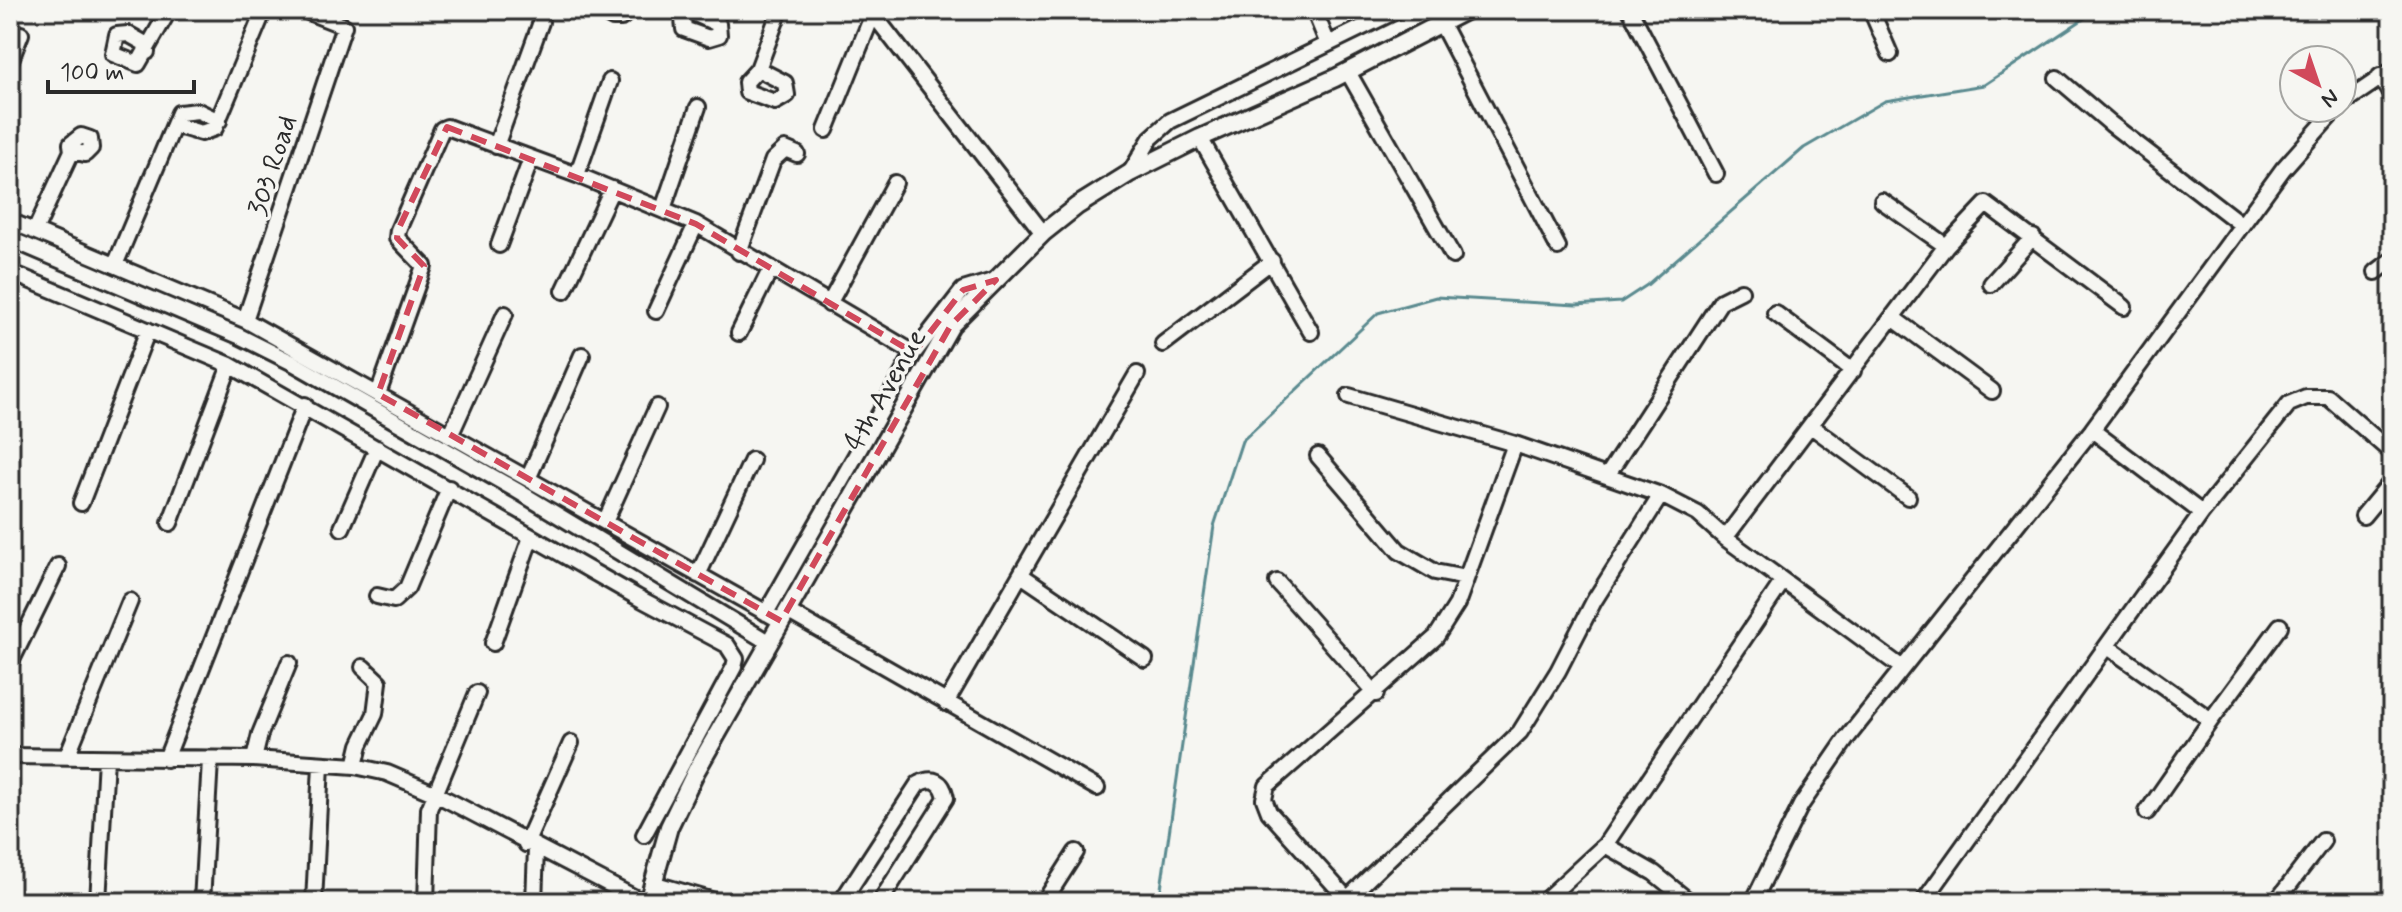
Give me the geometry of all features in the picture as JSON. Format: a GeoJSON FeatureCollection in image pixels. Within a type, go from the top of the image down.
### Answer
{"type":"FeatureCollection","features":[{"type":"Feature","properties":{"kind":"main road","name":"4th Avenue"},"geometry":{"type":"LineString","coordinates":[[646,902],[669,827],[768,642],[778,615],[951,325],[1043,233],[1077,206],[1130,173],[1348,72],[1467,10]]}},
{"type":"Feature","properties":{"kind":"street"},"geometry":{"type":"LineString","coordinates":[[147,52],[169,10]]}},
{"type":"Feature","properties":{"kind":"street"},"geometry":{"type":"LineString","coordinates":[[115,265],[174,125],[201,133],[215,128],[264,10]]}},
{"type":"Feature","properties":{"kind":"street","name":"303 Road"},"geometry":{"type":"LineString","coordinates":[[245,320],[344,26],[303,10]]}},
{"type":"Feature","properties":{"kind":"street"},"geometry":{"type":"LineString","coordinates":[[496,146],[541,22],[540,10]]}},
{"type":"Feature","properties":{"kind":"street"},"geometry":{"type":"LineString","coordinates":[[598,10],[613,18],[621,18],[630,10]]}},
{"type":"Feature","properties":{"kind":"street"},"geometry":{"type":"LineString","coordinates":[[758,69],[780,10]]}},
{"type":"Feature","properties":{"kind":"street"},"geometry":{"type":"LineString","coordinates":[[1314,10],[1328,44]]}},
{"type":"Feature","properties":{"kind":"street"},"geometry":{"type":"LineString","coordinates":[[1130,173],[1151,138],[1170,121],[1398,10]]}},
{"type":"Feature","properties":{"kind":"street"},"geometry":{"type":"LineString","coordinates":[[1630,10],[1716,174]]}},
{"type":"Feature","properties":{"kind":"street"},"geometry":{"type":"LineString","coordinates":[[1871,10],[1890,54]]}},
{"type":"Feature","properties":{"kind":"street"},"geometry":{"type":"LineString","coordinates":[[826,130],[872,12]]}},
{"type":"Feature","properties":{"kind":"street"},"geometry":{"type":"LineString","coordinates":[[872,12],[1043,233]]}},
{"type":"Feature","properties":{"kind":"street"},"geometry":{"type":"LineString","coordinates":[[1441,23],[1558,247]]}},
{"type":"Feature","properties":{"kind":"street"},"geometry":{"type":"LineString","coordinates":[[10,62],[21,34]]}},
{"type":"Feature","properties":{"kind":"street"},"geometry":{"type":"LineString","coordinates":[[1348,72],[1453,256]]}},
{"type":"Feature","properties":{"kind":"street"},"geometry":{"type":"LineString","coordinates":[[2358,93],[2386,73],[2392,97]]}},
{"type":"Feature","properties":{"kind":"street"},"geometry":{"type":"LineString","coordinates":[[2057,78],[2111,124],[2242,225]]}},
{"type":"Feature","properties":{"kind":"street"},"geometry":{"type":"LineString","coordinates":[[577,175],[610,81]]}},
{"type":"Feature","properties":{"kind":"street"},"geometry":{"type":"LineString","coordinates":[[663,209],[698,107]]}},
{"type":"Feature","properties":{"kind":"street"},"geometry":{"type":"LineString","coordinates":[[1753,902],[1801,805],[1901,667],[2092,430],[2283,169],[2323,124]]}},
{"type":"Feature","properties":{"kind":"street"},"geometry":{"type":"LineString","coordinates":[[378,394],[424,266],[397,238],[398,230],[442,129],[452,128],[696,224],[914,353]]}},
{"type":"Feature","properties":{"kind":"street"},"geometry":{"type":"LineString","coordinates":[[1200,138],[1311,332]]}},
{"type":"Feature","properties":{"kind":"street"},"geometry":{"type":"LineString","coordinates":[[739,252],[773,160],[785,149],[797,154]]}},
{"type":"Feature","properties":{"kind":"street"},"geometry":{"type":"LineString","coordinates":[[35,231],[72,151]]}},
{"type":"Feature","properties":{"kind":"street"},"geometry":{"type":"LineString","coordinates":[[499,245],[531,159]]}},
{"type":"Feature","properties":{"kind":"street"},"geometry":{"type":"LineString","coordinates":[[829,304],[895,183]]}},
{"type":"Feature","properties":{"kind":"street"},"geometry":{"type":"LineString","coordinates":[[564,291],[612,189]]}},
{"type":"Feature","properties":{"kind":"street"},"geometry":{"type":"LineString","coordinates":[[1882,201],[1946,246]]}},
{"type":"Feature","properties":{"kind":"street"},"geometry":{"type":"LineString","coordinates":[[1725,538],[1946,246],[1986,204],[2124,307]]}},
{"type":"Feature","properties":{"kind":"street"},"geometry":{"type":"LineString","coordinates":[[10,221],[245,320],[698,575],[946,703],[1097,788]]}},
{"type":"Feature","properties":{"kind":"street"},"geometry":{"type":"LineString","coordinates":[[656,311],[696,224]]}},
{"type":"Feature","properties":{"kind":"street"},"geometry":{"type":"LineString","coordinates":[[1991,284],[2033,237]]}},
{"type":"Feature","properties":{"kind":"street"},"geometry":{"type":"LineString","coordinates":[[10,239],[239,336],[293,363],[516,490],[768,642]]}},
{"type":"Feature","properties":{"kind":"street"},"geometry":{"type":"LineString","coordinates":[[2376,272],[2392,260]]}},
{"type":"Feature","properties":{"kind":"street"},"geometry":{"type":"LineString","coordinates":[[1163,344],[1272,261]]}},
{"type":"Feature","properties":{"kind":"street"},"geometry":{"type":"LineString","coordinates":[[739,333],[771,268]]}},
{"type":"Feature","properties":{"kind":"street"},"geometry":{"type":"LineString","coordinates":[[10,272],[230,365],[727,645],[736,659],[729,677],[644,835]]}},
{"type":"Feature","properties":{"kind":"street"},"geometry":{"type":"LineString","coordinates":[[778,615],[914,353],[963,290],[996,280]]}},
{"type":"Feature","properties":{"kind":"street"},"geometry":{"type":"LineString","coordinates":[[1607,476],[1721,301],[1741,291]]}},
{"type":"Feature","properties":{"kind":"street"},"geometry":{"type":"LineString","coordinates":[[1775,313],[1853,371]]}},
{"type":"Feature","properties":{"kind":"street"},"geometry":{"type":"LineString","coordinates":[[450,436],[505,314]]}},
{"type":"Feature","properties":{"kind":"street"},"geometry":{"type":"LineString","coordinates":[[1893,318],[1992,391]]}},
{"type":"Feature","properties":{"kind":"street"},"geometry":{"type":"LineString","coordinates":[[81,503],[148,330]]}},
{"type":"Feature","properties":{"kind":"street"},"geometry":{"type":"LineString","coordinates":[[528,479],[582,355]]}},
{"type":"Feature","properties":{"kind":"street"},"geometry":{"type":"LineString","coordinates":[[170,523],[230,365]]}},
{"type":"Feature","properties":{"kind":"street"},"geometry":{"type":"LineString","coordinates":[[946,703],[1137,374]]}},
{"type":"Feature","properties":{"kind":"street"},"geometry":{"type":"LineString","coordinates":[[1349,396],[1515,444],[1661,495],[1698,514],[1725,538],[1901,667]]}},
{"type":"Feature","properties":{"kind":"street"},"geometry":{"type":"LineString","coordinates":[[1923,902],[2202,513],[2289,404],[2306,397],[2328,397],[2392,453]]}},
{"type":"Feature","properties":{"kind":"street"},"geometry":{"type":"LineString","coordinates":[[166,759],[305,405]]}},
{"type":"Feature","properties":{"kind":"street"},"geometry":{"type":"LineString","coordinates":[[605,522],[657,407]]}},
{"type":"Feature","properties":{"kind":"street"},"geometry":{"type":"LineString","coordinates":[[1811,426],[1908,497]]}},
{"type":"Feature","properties":{"kind":"street"},"geometry":{"type":"LineString","coordinates":[[2092,430],[2202,513]]}},
{"type":"Feature","properties":{"kind":"street"},"geometry":{"type":"LineString","coordinates":[[1515,444],[1457,604],[1436,637],[1376,694],[1267,786],[1264,799],[1269,812],[1349,900],[1520,732],[1558,671],[1594,601],[1661,495]]}},
{"type":"Feature","properties":{"kind":"street"},"geometry":{"type":"LineString","coordinates":[[342,528],[377,448]]}},
{"type":"Feature","properties":{"kind":"street"},"geometry":{"type":"LineString","coordinates":[[1318,456],[1399,551],[1435,572],[1466,578]]}},
{"type":"Feature","properties":{"kind":"street"},"geometry":{"type":"LineString","coordinates":[[698,575],[752,460]]}},
{"type":"Feature","properties":{"kind":"street"},"geometry":{"type":"LineString","coordinates":[[2363,516],[2392,481]]}},
{"type":"Feature","properties":{"kind":"street"},"geometry":{"type":"LineString","coordinates":[[377,596],[394,600],[407,588],[449,488]]}},
{"type":"Feature","properties":{"kind":"street"},"geometry":{"type":"LineString","coordinates":[[493,643],[531,537]]}},
{"type":"Feature","properties":{"kind":"street"},"geometry":{"type":"LineString","coordinates":[[10,664],[58,566]]}},
{"type":"Feature","properties":{"kind":"street"},"geometry":{"type":"LineString","coordinates":[[1021,575],[1145,659]]}},
{"type":"Feature","properties":{"kind":"street"},"geometry":{"type":"LineString","coordinates":[[1543,902],[1605,845],[1783,581]]}},
{"type":"Feature","properties":{"kind":"street"},"geometry":{"type":"LineString","coordinates":[[1277,582],[1376,694]]}},
{"type":"Feature","properties":{"kind":"street"},"geometry":{"type":"LineString","coordinates":[[666,610],[694,598]]}},
{"type":"Feature","properties":{"kind":"street"},"geometry":{"type":"LineString","coordinates":[[67,756],[130,601]]}},
{"type":"Feature","properties":{"kind":"street"},"geometry":{"type":"LineString","coordinates":[[2147,812],[2280,626]]}},
{"type":"Feature","properties":{"kind":"street"},"geometry":{"type":"LineString","coordinates":[[2108,647],[2211,720]]}},
{"type":"Feature","properties":{"kind":"street"},"geometry":{"type":"LineString","coordinates":[[254,759],[260,734],[289,663]]}},
{"type":"Feature","properties":{"kind":"street"},"geometry":{"type":"LineString","coordinates":[[355,766],[360,745],[375,714],[379,682],[363,667]]}},
{"type":"Feature","properties":{"kind":"street"},"geometry":{"type":"LineString","coordinates":[[426,902],[429,809],[477,693]]}},
{"type":"Feature","properties":{"kind":"street"},"geometry":{"type":"LineString","coordinates":[[534,902],[531,846],[571,743]]}},
{"type":"Feature","properties":{"kind":"street"},"geometry":{"type":"LineString","coordinates":[[10,756],[254,759],[355,766],[387,773],[436,794],[531,846],[646,902]]}},
{"type":"Feature","properties":{"kind":"street"},"geometry":{"type":"LineString","coordinates":[[98,902],[106,758]]}},
{"type":"Feature","properties":{"kind":"street"},"geometry":{"type":"LineString","coordinates":[[202,902],[210,760]]}},
{"type":"Feature","properties":{"kind":"street"},"geometry":{"type":"LineString","coordinates":[[314,902],[321,765]]}},
{"type":"Feature","properties":{"kind":"street"},"geometry":{"type":"LineString","coordinates":[[841,902],[918,784],[928,779],[936,780],[944,788],[946,798],[880,902]]}},
{"type":"Feature","properties":{"kind":"street"},"geometry":{"type":"LineString","coordinates":[[2276,902],[2323,841]]}},
{"type":"Feature","properties":{"kind":"street"},"geometry":{"type":"LineString","coordinates":[[1605,845],[1654,873],[1690,902]]}},
{"type":"Feature","properties":{"kind":"street"},"geometry":{"type":"LineString","coordinates":[[1044,902],[1076,852]]}},
{"type":"Feature","properties":{"kind":"street"},"geometry":{"type":"LineString","coordinates":[[652,883],[718,902]]}},
{"type":"Feature","properties":{"kind":"highlighted area"},"geometry":{"type":"Polygon","coordinates":[[[447,127],[696,224],[914,353],[963,290],[996,280],[951,325],[781,621],[378,394],[424,266],[397,238],[398,230],[447,127]]]}},
{"type":"Feature","properties":{"kind":"waterway"},"geometry":{"type":"LineString","coordinates":[[1159,902],[1214,526],[1242,441],[1378,313],[1436,297],[1576,305],[1621,302],[1647,285],[1804,148],[1885,101],[1984,85],[2097,10]]}}]}
